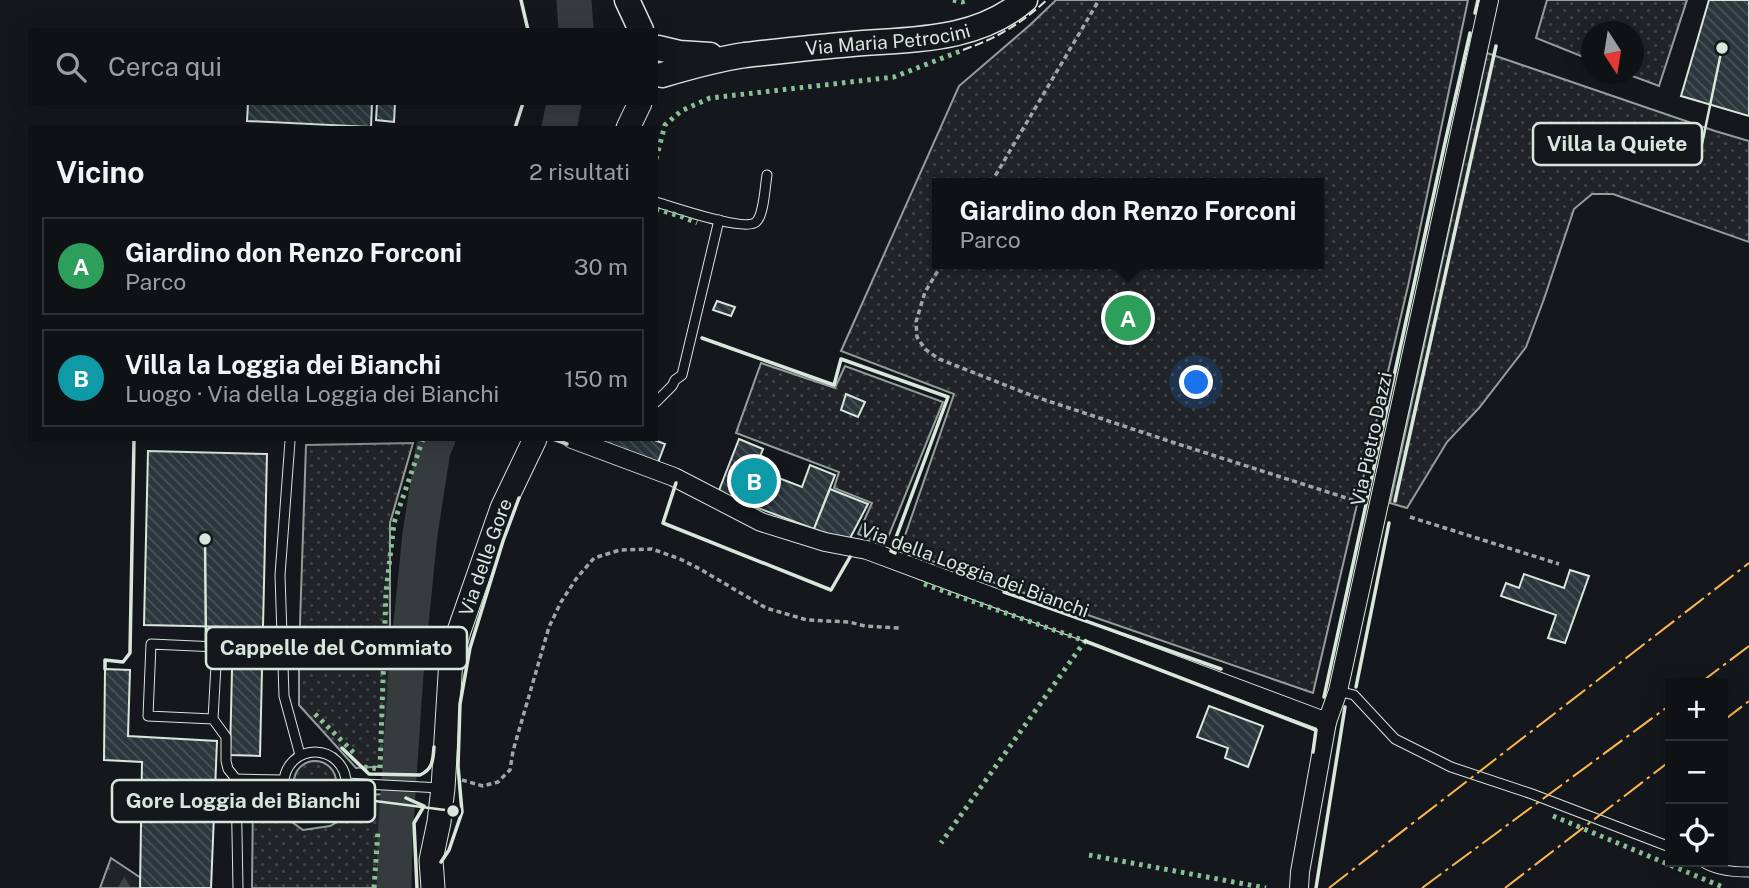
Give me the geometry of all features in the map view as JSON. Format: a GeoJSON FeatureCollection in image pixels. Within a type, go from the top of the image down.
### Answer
{"type":"FeatureCollection","features":[{"type":"Feature","properties":{"kind":"main road"},"geometry":{"type":"LineString","coordinates":[[626,0],[627,28]]}},
{"type":"Feature","properties":{"kind":"main road"},"geometry":{"type":"LineString","coordinates":[[626,0],[640,28]]}},
{"type":"Feature","properties":{"kind":"main road","name":"Via Maria Petrocini"},"geometry":{"type":"LineString","coordinates":[[658,47],[687,54],[742,55],[942,37],[968,32],[985,25],[1025,0]]}},
{"type":"Feature","properties":{"kind":"main road"},"geometry":{"type":"LineString","coordinates":[[658,48],[666,66],[659,78]]}},
{"type":"Feature","properties":{"kind":"main road","name":"Via Maria Petrocini"},"geometry":{"type":"LineString","coordinates":[[659,78],[699,64],[742,55]]}},
{"type":"Feature","properties":{"kind":"street","name":"Via Pietro Dazzi"},"geometry":{"type":"LineString","coordinates":[[1298,888],[1327,722],[1338,691],[1489,0]]}},
{"type":"Feature","properties":{"kind":"street"},"geometry":{"type":"LineString","coordinates":[[620,126],[622,105]]}},
{"type":"Feature","properties":{"kind":"street"},"geometry":{"type":"LineString","coordinates":[[629,126],[639,105]]}},
{"type":"Feature","properties":{"kind":"street","name":"Via delle Gore"},"geometry":{"type":"LineString","coordinates":[[433,888],[431,860],[439,822],[436,783],[451,659],[502,508],[534,441]]}},
{"type":"Feature","properties":{"kind":"street","name":"Via della Loggia dei Bianchi"},"geometry":{"type":"LineString","coordinates":[[577,441],[674,477],[761,522],[825,542],[867,550],[1327,722]]}},
{"type":"Feature","properties":{"kind":"lane"},"geometry":{"type":"LineString","coordinates":[[658,203],[719,220],[742,225],[752,224],[761,213],[767,175]]}},
{"type":"Feature","properties":{"kind":"lane"},"geometry":{"type":"LineString","coordinates":[[658,400],[682,375],[719,220]]}},
{"type":"Feature","properties":{"kind":"lane"},"geometry":{"type":"LineString","coordinates":[[290,441],[281,575],[284,696],[300,755]]}},
{"type":"Feature","properties":{"kind":"lane"},"geometry":{"type":"LineString","coordinates":[[213,719],[148,716],[151,644],[217,647],[213,719],[226,737],[226,761],[228,769],[236,779],[237,888]]}},
{"type":"Feature","properties":{"kind":"lane"},"geometry":{"type":"LineString","coordinates":[[1338,691],[1354,695],[1395,739],[1451,767],[1532,794],[1665,845]]}},
{"type":"Feature","properties":{"kind":"lane"},"geometry":{"type":"LineString","coordinates":[[321,752],[339,763],[346,783],[340,801],[332,808],[313,814],[295,807],[288,799],[284,790],[286,770],[300,755],[321,752]]}},
{"type":"Feature","properties":{"kind":"lane"},"geometry":{"type":"LineString","coordinates":[[236,779],[284,780]]}},
{"type":"Feature","properties":{"kind":"lane"},"geometry":{"type":"LineString","coordinates":[[346,783],[436,783]]}},
{"type":"Feature","properties":{"kind":"lane"},"geometry":{"type":"LineString","coordinates":[[1710,867],[1749,872]]}},
{"type":"Feature","properties":{"kind":"path"},"geometry":{"type":"LineString","coordinates":[[994,178],[1099,0]]}},
{"type":"Feature","properties":{"kind":"path"},"geometry":{"type":"LineString","coordinates":[[939,269],[925,292],[916,322],[917,337],[925,349],[939,359],[1033,396],[1367,505],[1378,506]]}},
{"type":"Feature","properties":{"kind":"path"},"geometry":{"type":"LineString","coordinates":[[1410,517],[1559,564]]}},
{"type":"Feature","properties":{"kind":"path"},"geometry":{"type":"LineString","coordinates":[[436,783],[483,786],[498,782],[510,770],[513,751],[549,627],[561,602],[594,558],[620,550],[652,550],[700,569],[766,608],[807,620],[899,628]]}},
{"type":"Feature","properties":{"kind":"green space"},"geometry":{"type":"Polygon","coordinates":[[[1056,0],[1468,0],[1408,286],[1313,693],[900,550],[954,394],[841,351],[959,86],[1056,0]]]}},
{"type":"Feature","properties":{"kind":"green space"},"geometry":{"type":"Polygon","coordinates":[[[1547,0],[1687,0],[1659,86],[1644,80],[1644,21],[1581,21],[1581,56],[1536,38],[1547,0]]]}},
{"type":"Feature","properties":{"kind":"green space"},"geometry":{"type":"Polygon","coordinates":[[[1487,53],[1749,141],[1749,242],[1613,194],[1592,194],[1574,209],[1526,347],[1479,408],[1447,442],[1407,508],[1390,503],[1487,53]]]}},
{"type":"Feature","properties":{"kind":"green space"},"geometry":{"type":"Polygon","coordinates":[[[761,363],[835,388],[845,366],[943,402],[885,545],[858,534],[872,503],[834,488],[839,472],[736,433],[761,363]]]}},
{"type":"Feature","properties":{"kind":"green space"},"geometry":{"type":"Polygon","coordinates":[[[413,443],[390,523],[390,766],[356,768],[299,705],[306,445],[413,443]]]}},
{"type":"Feature","properties":{"kind":"green space"},"geometry":{"type":"Polygon","coordinates":[[[315,761],[330,767],[336,782],[330,797],[315,803],[300,797],[294,782],[300,767],[315,761]]]}},
{"type":"Feature","properties":{"kind":"green space"},"geometry":{"type":"Polygon","coordinates":[[[387,794],[381,888],[252,888],[253,796],[270,799],[285,817],[303,830],[330,826],[355,812],[365,795],[387,794]]]}},
{"type":"Feature","properties":{"kind":"green space"},"geometry":{"type":"Polygon","coordinates":[[[111,858],[144,880],[145,888],[100,888],[111,858]]]}},
{"type":"Feature","properties":{"kind":"building"},"geometry":{"type":"Polygon","coordinates":[[[1709,0],[1749,0],[1749,116],[1681,96],[1709,0]]]}},
{"type":"Feature","properties":{"kind":"building"},"geometry":{"type":"Polygon","coordinates":[[[248,105],[372,105],[371,126],[247,121],[248,105]]]}},
{"type":"Feature","properties":{"kind":"building"},"geometry":{"type":"Polygon","coordinates":[[[377,105],[395,105],[394,122],[376,120],[377,105]]]}},
{"type":"Feature","properties":{"kind":"building"},"geometry":{"type":"Polygon","coordinates":[[[717,301],[735,307],[731,316],[713,310],[717,301]]]}},
{"type":"Feature","properties":{"kind":"building"},"geometry":{"type":"Polygon","coordinates":[[[846,394],[865,402],[858,417],[841,410],[846,394]]]}},
{"type":"Feature","properties":{"kind":"building"},"geometry":{"type":"Polygon","coordinates":[[[739,439],[763,449],[755,469],[802,487],[810,465],[835,475],[814,529],[718,493],[739,439]]]}},
{"type":"Feature","properties":{"kind":"building"},"geometry":{"type":"Polygon","coordinates":[[[596,441],[657,441],[665,444],[657,465],[596,441]]]}},
{"type":"Feature","properties":{"kind":"building"},"geometry":{"type":"Polygon","coordinates":[[[148,451],[267,454],[260,756],[230,755],[233,627],[144,625],[148,451]]]}},
{"type":"Feature","properties":{"kind":"building"},"geometry":{"type":"Polygon","coordinates":[[[830,489],[868,504],[848,542],[814,529],[830,489]]]}},
{"type":"Feature","properties":{"kind":"building"},"geometry":{"type":"Polygon","coordinates":[[[1570,570],[1589,576],[1565,643],[1548,638],[1556,615],[1501,596],[1506,583],[1519,588],[1524,574],[1564,588],[1570,570]]]}},
{"type":"Feature","properties":{"kind":"building"},"geometry":{"type":"Polygon","coordinates":[[[105,669],[130,670],[128,736],[217,741],[211,888],[140,888],[142,762],[104,760],[105,669]]]}},
{"type":"Feature","properties":{"kind":"building"},"geometry":{"type":"Polygon","coordinates":[[[1209,706],[1263,726],[1248,767],[1225,758],[1228,748],[1197,737],[1209,706]]]}},
{"type":"Feature","properties":{"kind":"waterway"},"geometry":{"type":"LineString","coordinates":[[574,0],[576,28]]}},
{"type":"Feature","properties":{"kind":"waterway"},"geometry":{"type":"LineString","coordinates":[[559,126],[564,105]]}},
{"type":"Feature","properties":{"kind":"waterway"},"geometry":{"type":"LineString","coordinates":[[394,888],[406,673],[420,534],[433,450],[437,441]]}},
{"type":"Feature","properties":{"kind":"hedge"},"geometry":{"type":"LineString","coordinates":[[953,0],[968,0]]}},
{"type":"Feature","properties":{"kind":"hedge"},"geometry":{"type":"LineString","coordinates":[[658,151],[665,125],[681,111],[710,98],[894,77],[963,50]]}},
{"type":"Feature","properties":{"kind":"hedge"},"geometry":{"type":"LineString","coordinates":[[658,210],[697,223]]}},
{"type":"Feature","properties":{"kind":"hedge"},"geometry":{"type":"LineString","coordinates":[[364,767],[380,769],[386,592],[394,523],[422,441]]}},
{"type":"Feature","properties":{"kind":"hedge"},"geometry":{"type":"LineString","coordinates":[[924,584],[1085,641],[941,843]]}},
{"type":"Feature","properties":{"kind":"hedge"},"geometry":{"type":"LineString","coordinates":[[315,714],[357,756]]}},
{"type":"Feature","properties":{"kind":"hedge"},"geometry":{"type":"LineString","coordinates":[[1553,816],[1725,888]]}},
{"type":"Feature","properties":{"kind":"hedge"},"geometry":{"type":"LineString","coordinates":[[374,888],[378,831]]}},
{"type":"Feature","properties":{"kind":"hedge"},"geometry":{"type":"LineString","coordinates":[[1089,855],[1266,888]]}},
{"type":"Feature","properties":{"kind":"fence"},"geometry":{"type":"LineString","coordinates":[[963,50],[1008,30],[1047,0]]}},
{"type":"Feature","properties":{"kind":"wall"},"geometry":{"type":"LineString","coordinates":[[521,0],[528,28]]}},
{"type":"Feature","properties":{"kind":"wall"},"geometry":{"type":"LineString","coordinates":[[1475,13],[1478,0]]}},
{"type":"Feature","properties":{"kind":"wall"},"geometry":{"type":"LineString","coordinates":[[1324,697],[1470,33]]}},
{"type":"Feature","properties":{"kind":"wall"},"geometry":{"type":"LineString","coordinates":[[1395,501],[1496,46]]}},
{"type":"Feature","properties":{"kind":"wall"},"geometry":{"type":"LineString","coordinates":[[516,126],[522,105]]}},
{"type":"Feature","properties":{"kind":"wall"},"geometry":{"type":"LineString","coordinates":[[702,338],[834,385],[841,359],[948,397],[891,551],[895,553]]}},
{"type":"Feature","properties":{"kind":"wall"},"geometry":{"type":"LineString","coordinates":[[105,669],[105,660],[123,662],[130,653],[134,441]]}},
{"type":"Feature","properties":{"kind":"wall"},"geometry":{"type":"LineString","coordinates":[[559,441],[567,444]]}},
{"type":"Feature","properties":{"kind":"wall"},"geometry":{"type":"LineString","coordinates":[[676,483],[663,523],[831,590],[850,557]]}},
{"type":"Feature","properties":{"kind":"wall"},"geometry":{"type":"LineString","coordinates":[[441,862],[449,850],[462,812],[458,766],[460,704],[470,648],[519,498]]}},
{"type":"Feature","properties":{"kind":"wall"},"geometry":{"type":"LineString","coordinates":[[1356,687],[1389,523]]}},
{"type":"Feature","properties":{"kind":"wall"},"geometry":{"type":"LineString","coordinates":[[1004,592],[1221,669]]}},
{"type":"Feature","properties":{"kind":"wall"},"geometry":{"type":"LineString","coordinates":[[1085,641],[1316,730],[1313,752]]}},
{"type":"Feature","properties":{"kind":"wall"},"geometry":{"type":"LineString","coordinates":[[1316,888],[1345,707]]}},
{"type":"Feature","properties":{"kind":"wall"},"geometry":{"type":"LineString","coordinates":[[342,748],[369,774],[420,775],[430,767],[434,747]]}},
{"type":"Feature","properties":{"kind":"wall"},"geometry":{"type":"LineString","coordinates":[[406,798],[424,806],[414,823],[417,888]]}},
{"type":"Feature","properties":{"kind":"power"},"geometry":{"type":"LineString","coordinates":[[1329,888],[1749,563]]}},
{"type":"Feature","properties":{"kind":"power"},"geometry":{"type":"LineString","coordinates":[[1707,678],[1749,646]]}},
{"type":"Feature","properties":{"kind":"power"},"geometry":{"type":"LineString","coordinates":[[1728,717],[1749,701]]}},
{"type":"Feature","properties":{"kind":"power"},"geometry":{"type":"LineString","coordinates":[[1422,888],[1665,709]]}},
{"type":"Feature","properties":{"kind":"power"},"geometry":{"type":"LineString","coordinates":[[1505,888],[1665,765]]}},
{"type":"Feature","properties":{"kind":"place","name":"Villa la Quiete"},"geometry":{"type":"Point","coordinates":[1722,48]}},
{"type":"Feature","properties":{"kind":"place","name":"Giardino don Renzo Forconi"},"geometry":{"type":"Point","coordinates":[1128,318]}},
{"type":"Feature","properties":{"kind":"place","name":"Villa la Loggia dei Bianchi"},"geometry":{"type":"Point","coordinates":[754,481]}},
{"type":"Feature","properties":{"kind":"place","name":"Cappelle del Commiato"},"geometry":{"type":"Point","coordinates":[205,539]}},
{"type":"Feature","properties":{"kind":"place","name":"Gore Loggia dei Bianchi"},"geometry":{"type":"Point","coordinates":[453,811]}}]}
